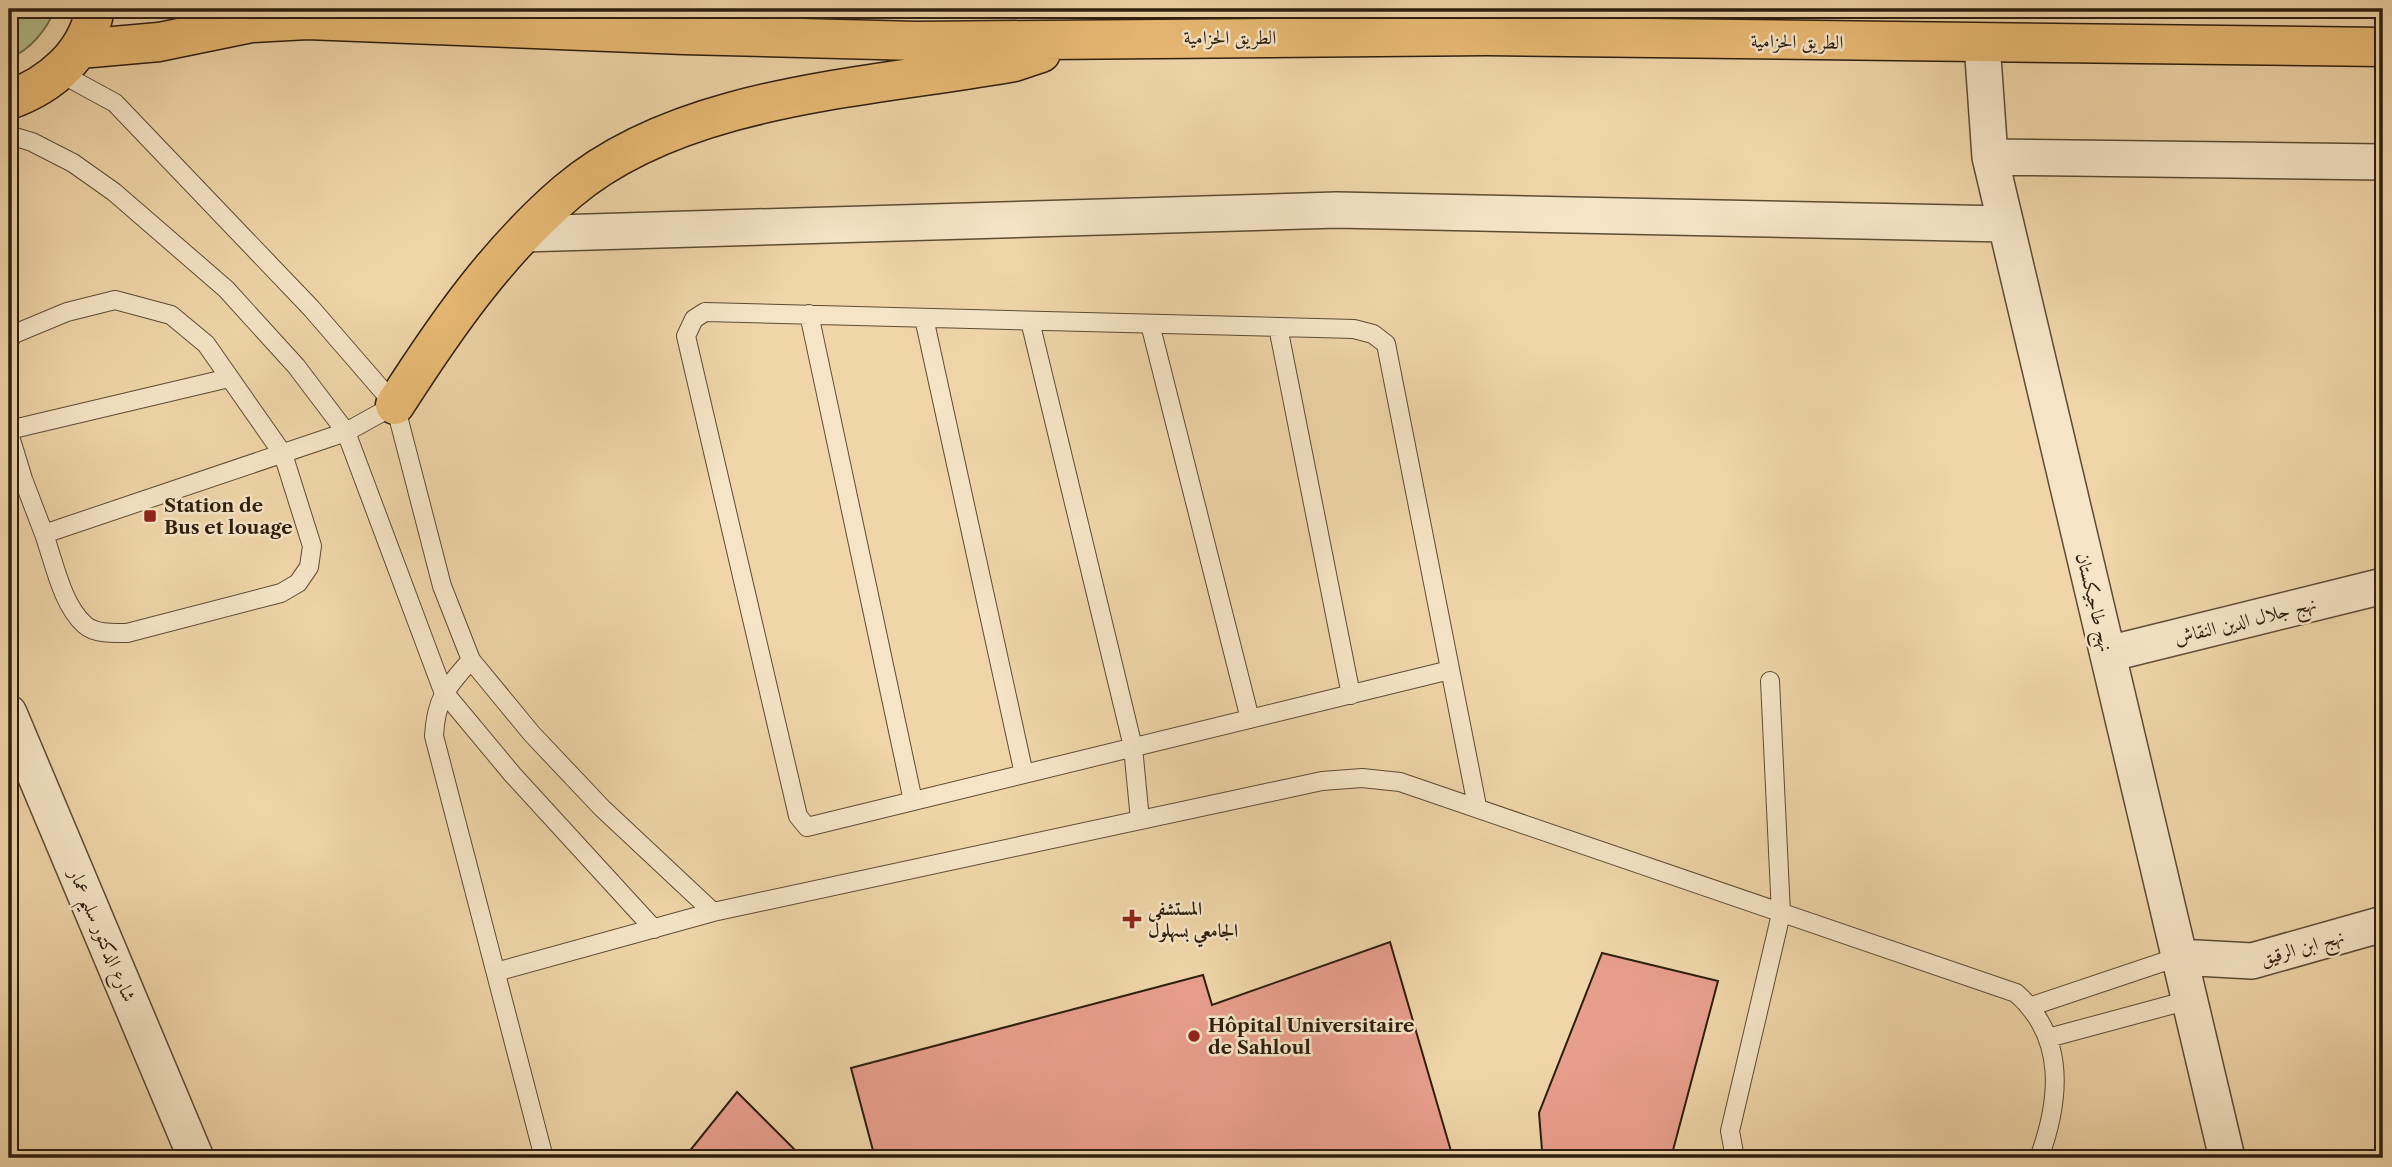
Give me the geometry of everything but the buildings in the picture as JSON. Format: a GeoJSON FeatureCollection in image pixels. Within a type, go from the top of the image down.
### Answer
{"type":"FeatureCollection","features":[{"type":"Feature","properties":{"kind":"highway"},"geometry":{"type":"LineString","coordinates":[[70,61],[95,9]]}},
{"type":"Feature","properties":{"kind":"highway","name":"الطريق الحزامية"},"geometry":{"type":"LineString","coordinates":[[9,100],[70,61],[252,23],[307,20],[903,40],[1487,36],[2383,47]]}},
{"type":"Feature","properties":{"kind":"highway"},"geometry":{"type":"LineString","coordinates":[[395,405],[480,279],[522,234],[569,190],[614,160],[682,127],[833,91],[1014,62],[1088,38]]}},
{"type":"Feature","properties":{"kind":"street","name":"نهج طاجيكستان"},"geometry":{"type":"LineString","coordinates":[[1982,43],[1990,157],[2227,1158]]}},
{"type":"Feature","properties":{"kind":"street"},"geometry":{"type":"LineString","coordinates":[[1990,157],[2383,162]]}},
{"type":"Feature","properties":{"kind":"street"},"geometry":{"type":"LineString","coordinates":[[522,234],[1337,211],[2006,224]]}},
{"type":"Feature","properties":{"kind":"street","name":"نهج جلال الدين النقاش"},"geometry":{"type":"LineString","coordinates":[[2108,654],[2383,586]]}},
{"type":"Feature","properties":{"kind":"street","name":"شارع الدكتور سليم عمار"},"geometry":{"type":"LineString","coordinates":[[9,713],[196,1158]]}},
{"type":"Feature","properties":{"kind":"street","name":"نهج ابن الرقيق"},"geometry":{"type":"LineString","coordinates":[[2178,957],[2252,961],[2383,924]]}},
{"type":"Feature","properties":{"kind":"street"},"geometry":{"type":"LineString","coordinates":[[2189,1000],[2252,961]]}},
{"type":"Feature","properties":{"kind":"lane"},"geometry":{"type":"LineString","coordinates":[[70,61],[115,103],[311,309],[395,405],[442,586],[471,660],[532,734],[601,808],[713,912]]}},
{"type":"Feature","properties":{"kind":"lane"},"geometry":{"type":"LineString","coordinates":[[9,135],[32,142],[73,163],[171,239],[226,289],[287,356],[346,432],[443,691],[513,775],[654,929]]}},
{"type":"Feature","properties":{"kind":"lane"},"geometry":{"type":"LineString","coordinates":[[9,341],[14,334],[67,312],[115,300],[171,315],[206,344],[283,454],[312,546],[309,567],[298,583],[281,593],[127,632],[109,633],[86,626],[70,605],[44,534],[16,481],[9,432],[229,378]]}},
{"type":"Feature","properties":{"kind":"lane"},"geometry":{"type":"LineString","coordinates":[[1450,670],[807,827],[800,822],[685,336],[694,319],[705,312],[1354,329],[1373,334],[1386,344],[1477,806]]}},
{"type":"Feature","properties":{"kind":"lane"},"geometry":{"type":"LineString","coordinates":[[809,314],[913,801]]}},
{"type":"Feature","properties":{"kind":"lane"},"geometry":{"type":"LineString","coordinates":[[924,318],[1024,774]]}},
{"type":"Feature","properties":{"kind":"lane"},"geometry":{"type":"LineString","coordinates":[[1030,321],[1133,747],[1140,820]]}},
{"type":"Feature","properties":{"kind":"lane"},"geometry":{"type":"LineString","coordinates":[[1150,324],[1250,719]]}},
{"type":"Feature","properties":{"kind":"lane"},"geometry":{"type":"LineString","coordinates":[[1278,327],[1351,695]]}},
{"type":"Feature","properties":{"kind":"lane"},"geometry":{"type":"LineString","coordinates":[[44,534],[346,432],[395,405]]}},
{"type":"Feature","properties":{"kind":"lane"},"geometry":{"type":"LineString","coordinates":[[471,660],[443,691],[436,712],[434,736],[544,1158]]}},
{"type":"Feature","properties":{"kind":"lane"},"geometry":{"type":"LineString","coordinates":[[1735,1158],[1730,1131],[1781,914],[1770,681]]}},
{"type":"Feature","properties":{"kind":"lane"},"geometry":{"type":"LineString","coordinates":[[496,972],[713,912],[1140,820],[1322,782],[1362,778],[1400,782],[1477,806],[1489,815],[2016,993],[2032,1006],[2048,1038],[2056,1065],[2053,1121],[2039,1158]]}},
{"type":"Feature","properties":{"kind":"lane"},"geometry":{"type":"LineString","coordinates":[[2032,1006],[2178,957]]}},
{"type":"Feature","properties":{"kind":"lane"},"geometry":{"type":"LineString","coordinates":[[2048,1038],[2189,1000]]}},
{"type":"Feature","properties":{"kind":"green space"},"geometry":{"type":"Polygon","coordinates":[[[9,9],[55,9],[37,38],[17,55],[9,58],[9,9]]]}},
{"type":"Feature","properties":{"kind":"place","name":"Station de Bus et louage"},"geometry":{"type":"Point","coordinates":[150,516]}},
{"type":"Feature","properties":{"kind":"place","name":"المستشفى الجامعي بسهلول"},"geometry":{"type":"Point","coordinates":[1132,919]}},
{"type":"Feature","properties":{"kind":"place","name":"Hôpital Universitaire de Sahloul"},"geometry":{"type":"Point","coordinates":[1194,1036]}}]}
